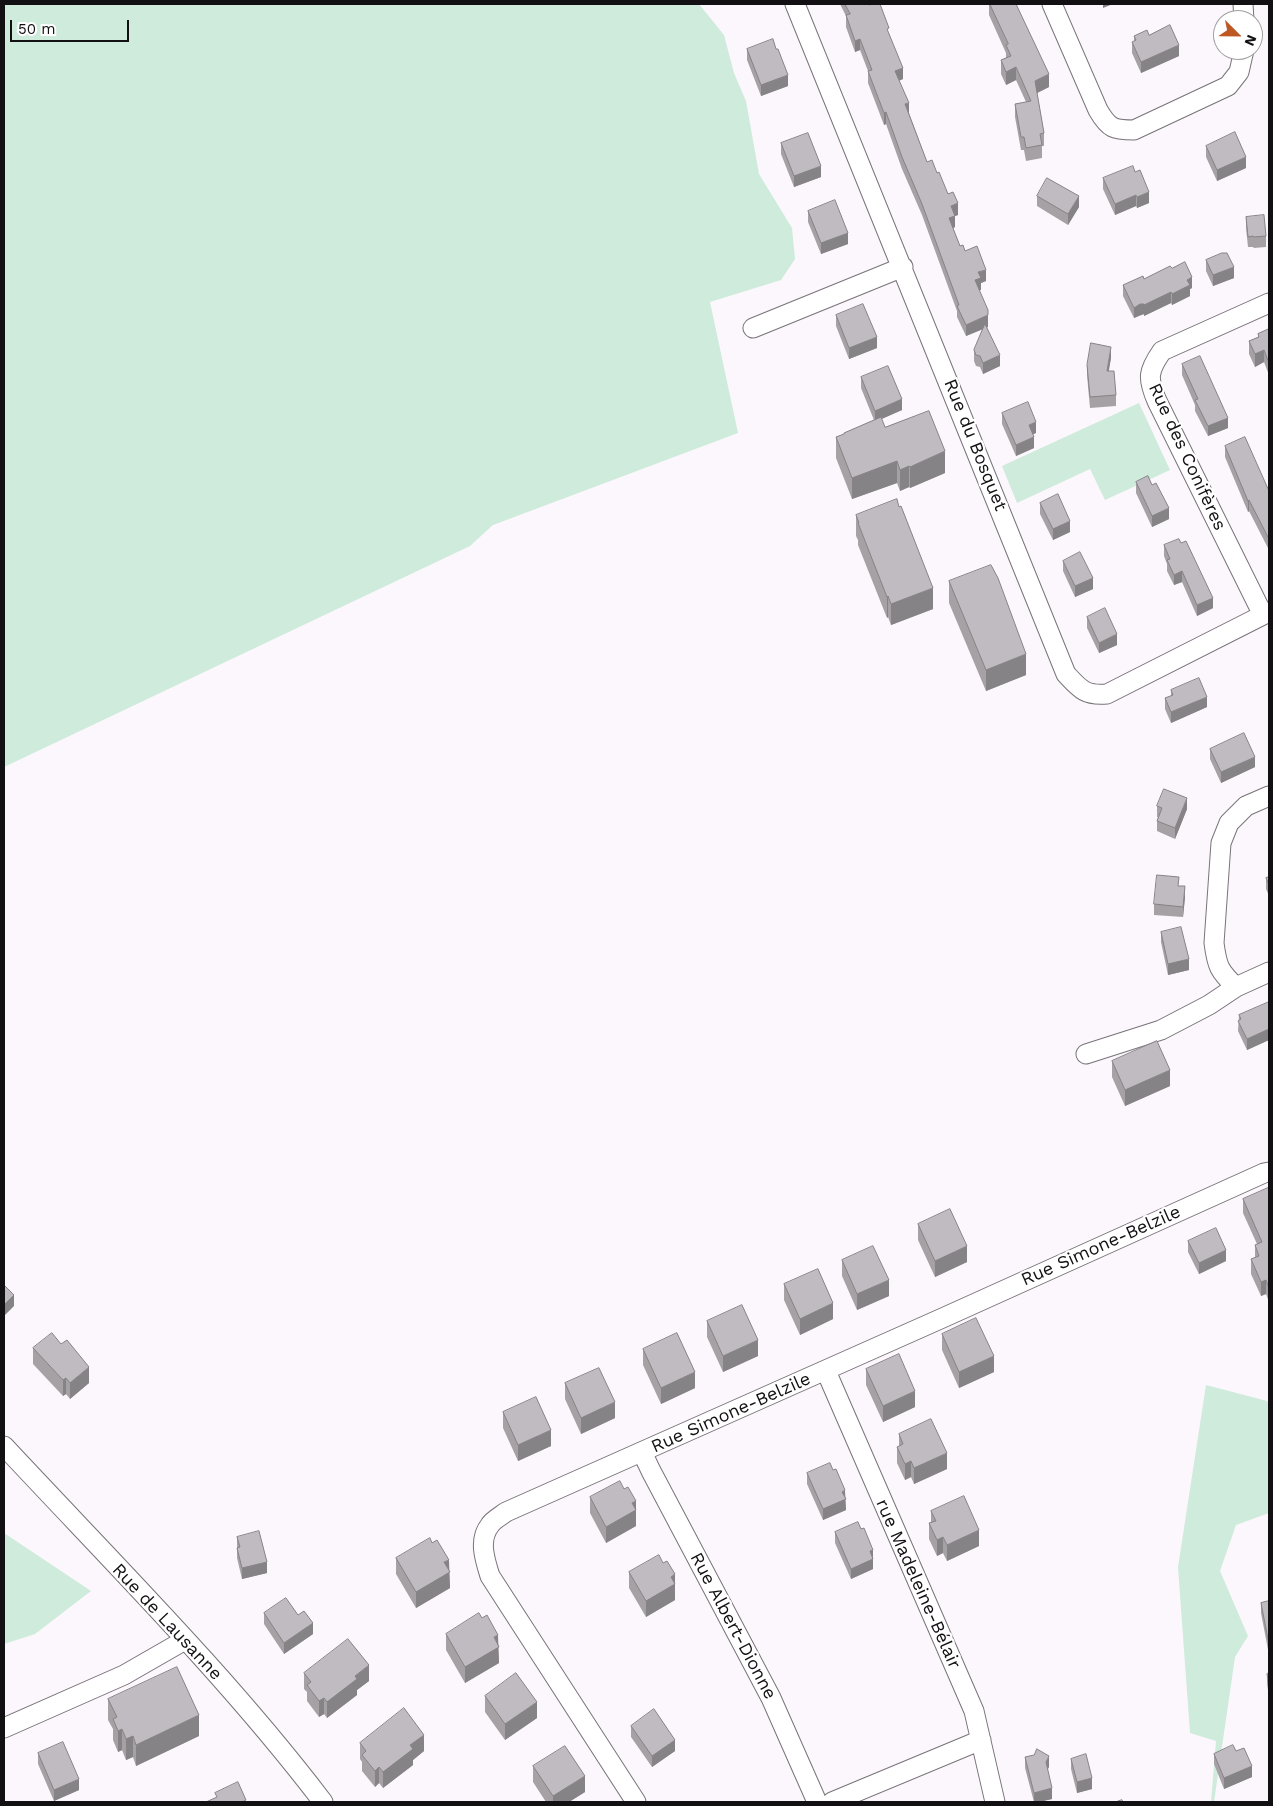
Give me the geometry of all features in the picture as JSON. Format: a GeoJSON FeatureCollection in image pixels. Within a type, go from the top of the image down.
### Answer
{"type":"FeatureCollection","features":[{"type":"Feature","properties":{"kind":"street","name":"Rue du Bosquet"},"geometry":{"type":"LineString","coordinates":[[795,4],[903,267],[1066,674],[1085,691],[1094,695],[1107,694],[1266,613]]}},
{"type":"Feature","properties":{"kind":"street"},"geometry":{"type":"LineString","coordinates":[[1052,4],[1098,110],[1106,123],[1117,130],[1134,130],[1228,86],[1239,72],[1242,60]]}},
{"type":"Feature","properties":{"kind":"street"},"geometry":{"type":"LineString","coordinates":[[753,328],[903,267]]}},
{"type":"Feature","properties":{"kind":"street","name":"Rue des Conifères"},"geometry":{"type":"LineString","coordinates":[[1266,613],[1157,401],[1151,387],[1150,375],[1153,365],[1162,351],[1269,303]]}},
{"type":"Feature","properties":{"kind":"street"},"geometry":{"type":"LineString","coordinates":[[1236,987],[1222,974],[1216,958],[1214,943],[1221,842],[1229,823],[1246,806],[1269,796]]}},
{"type":"Feature","properties":{"kind":"street"},"geometry":{"type":"LineString","coordinates":[[1086,1054],[1161,1030],[1209,1005],[1236,987],[1269,972]]}},
{"type":"Feature","properties":{"kind":"street","name":"Rue Simone-Belzile"},"geometry":{"type":"LineString","coordinates":[[636,1802],[490,1576],[483,1550],[484,1536],[490,1525],[506,1512],[1269,1172]]}},
{"type":"Feature","properties":{"kind":"street","name":"rue Madeleine-Bélair"},"geometry":{"type":"LineString","coordinates":[[826,1371],[974,1711],[996,1802]]}},
{"type":"Feature","properties":{"kind":"street","name":"Rue de Lausanne"},"geometry":{"type":"LineString","coordinates":[[4,1446],[185,1640],[292,1762],[323,1802]]}},
{"type":"Feature","properties":{"kind":"street","name":"Rue Albert-Dionne"},"geometry":{"type":"LineString","coordinates":[[642,1452],[772,1698],[816,1802]]}},
{"type":"Feature","properties":{"kind":"street"},"geometry":{"type":"LineString","coordinates":[[4,1728],[124,1675],[185,1640]]}},
{"type":"Feature","properties":{"kind":"street"},"geometry":{"type":"LineString","coordinates":[[832,1802],[981,1740]]}},
{"type":"Feature","properties":{"kind":"green space"},"geometry":{"type":"Polygon","coordinates":[[[4,4],[699,4],[724,35],[734,73],[746,101],[759,174],[792,228],[795,259],[781,280],[710,302],[738,433],[493,525],[470,546],[4,767],[4,4]]]}},
{"type":"Feature","properties":{"kind":"green space"},"geometry":{"type":"Polygon","coordinates":[[[1139,403],[1170,470],[1105,500],[1090,469],[1017,503],[1002,466],[1139,403]]]}},
{"type":"Feature","properties":{"kind":"green space"},"geometry":{"type":"Polygon","coordinates":[[[1206,1385],[1267,1401],[1269,1405],[1269,1513],[1236,1525],[1220,1571],[1248,1636],[1235,1657],[1214,1802],[1211,1802],[1216,1741],[1190,1733],[1178,1567],[1206,1385]]]}},
{"type":"Feature","properties":{"kind":"green space"},"geometry":{"type":"Polygon","coordinates":[[[4,1533],[91,1591],[35,1634],[4,1644],[4,1533]]]}},
{"type":"Feature","properties":{"kind":"building"},"geometry":{"type":"Polygon","coordinates":[[[845,4],[880,4],[889,28],[887,29],[903,68],[895,71],[909,103],[905,104],[927,162],[932,160],[948,194],[953,192],[958,203],[951,206],[955,216],[949,218],[960,246],[963,245],[965,251],[977,246],[986,270],[978,272],[981,278],[975,280],[988,310],[988,315],[966,325],[957,306],[959,305],[922,204],[868,71],[872,70],[860,39],[855,41],[846,15],[850,14],[845,4]]]}},
{"type":"Feature","properties":{"kind":"building"},"geometry":{"type":"Polygon","coordinates":[[[990,4],[1016,4],[1049,74],[1035,81],[1044,133],[1040,134],[1042,145],[1026,148],[1024,137],[1021,137],[1015,104],[1031,101],[1016,67],[1006,72],[1001,60],[1011,56],[1006,45],[1008,44],[990,4]]]}},
{"type":"Feature","properties":{"kind":"building"},"geometry":{"type":"Polygon","coordinates":[[[1170,25],[1179,45],[1141,62],[1132,42],[1136,40],[1134,36],[1147,30],[1149,35],[1170,25]]]}},
{"type":"Feature","properties":{"kind":"building"},"geometry":{"type":"Polygon","coordinates":[[[773,39],[788,75],[761,85],[747,49],[773,39]]]}},
{"type":"Feature","properties":{"kind":"building"},"geometry":{"type":"Polygon","coordinates":[[[1235,132],[1246,157],[1217,170],[1206,146],[1235,132]]]}},
{"type":"Feature","properties":{"kind":"building"},"geometry":{"type":"Polygon","coordinates":[[[808,133],[821,166],[794,176],[781,143],[808,133]]]}},
{"type":"Feature","properties":{"kind":"building"},"geometry":{"type":"Polygon","coordinates":[[[1133,166],[1135,172],[1140,170],[1149,192],[1115,204],[1103,178],[1133,166]]]}},
{"type":"Feature","properties":{"kind":"building"},"geometry":{"type":"Polygon","coordinates":[[[1047,178],[1079,196],[1068,214],[1037,196],[1047,178]]]}},
{"type":"Feature","properties":{"kind":"building"},"geometry":{"type":"Polygon","coordinates":[[[835,200],[848,233],[821,243],[808,211],[835,200]]]}},
{"type":"Feature","properties":{"kind":"building"},"geometry":{"type":"Polygon","coordinates":[[[1264,215],[1266,236],[1248,237],[1246,217],[1264,215]]]}},
{"type":"Feature","properties":{"kind":"building"},"geometry":{"type":"Polygon","coordinates":[[[1222,253],[1227,253],[1234,267],[1213,275],[1206,260],[1222,253]]]}},
{"type":"Feature","properties":{"kind":"building"},"geometry":{"type":"Polygon","coordinates":[[[1185,262],[1192,277],[1187,280],[1190,285],[1134,308],[1123,285],[1143,276],[1144,279],[1170,266],[1172,268],[1185,262]]]}},
{"type":"Feature","properties":{"kind":"building"},"geometry":{"type":"Polygon","coordinates":[[[863,304],[877,337],[849,348],[836,315],[863,304]]]}},
{"type":"Feature","properties":{"kind":"building"},"geometry":{"type":"Polygon","coordinates":[[[985,324],[1000,355],[983,363],[980,356],[976,355],[974,350],[985,324]]]}},
{"type":"Feature","properties":{"kind":"building"},"geometry":{"type":"Polygon","coordinates":[[[1269,329],[1269,363],[1264,350],[1255,354],[1249,341],[1259,337],[1258,334],[1269,329]]]}},
{"type":"Feature","properties":{"kind":"building"},"geometry":{"type":"Polygon","coordinates":[[[1091,343],[1111,347],[1107,371],[1114,371],[1116,395],[1090,397],[1087,365],[1091,343]]]}},
{"type":"Feature","properties":{"kind":"building"},"geometry":{"type":"Polygon","coordinates":[[[1200,356],[1228,418],[1208,426],[1195,400],[1198,399],[1182,364],[1200,356]]]}},
{"type":"Feature","properties":{"kind":"building"},"geometry":{"type":"Polygon","coordinates":[[[888,366],[902,399],[875,411],[861,377],[888,366]]]}},
{"type":"Feature","properties":{"kind":"building"},"geometry":{"type":"Polygon","coordinates":[[[1028,402],[1036,422],[1029,425],[1034,437],[1016,445],[1002,413],[1028,402]]]}},
{"type":"Feature","properties":{"kind":"building"},"geometry":{"type":"Polygon","coordinates":[[[929,411],[945,451],[900,470],[897,461],[852,478],[836,437],[881,417],[885,427],[929,411]]]}},
{"type":"Feature","properties":{"kind":"building"},"geometry":{"type":"Polygon","coordinates":[[[1245,437],[1269,491],[1269,539],[1248,501],[1225,446],[1245,437]]]}},
{"type":"Feature","properties":{"kind":"building"},"geometry":{"type":"Polygon","coordinates":[[[1148,476],[1152,485],[1156,483],[1169,508],[1152,516],[1136,482],[1148,476]]]}},
{"type":"Feature","properties":{"kind":"building"},"geometry":{"type":"Polygon","coordinates":[[[1058,494],[1070,521],[1053,529],[1040,503],[1058,494]]]}},
{"type":"Feature","properties":{"kind":"building"},"geometry":{"type":"Polygon","coordinates":[[[897,499],[933,588],[891,604],[856,515],[897,499]]]}},
{"type":"Feature","properties":{"kind":"building"},"geometry":{"type":"Polygon","coordinates":[[[1179,539],[1181,543],[1186,541],[1213,598],[1197,605],[1182,571],[1174,575],[1167,560],[1170,559],[1164,545],[1179,539]]]}},
{"type":"Feature","properties":{"kind":"building"},"geometry":{"type":"Polygon","coordinates":[[[1080,552],[1093,578],[1075,586],[1063,561],[1080,552]]]}},
{"type":"Feature","properties":{"kind":"building"},"geometry":{"type":"Polygon","coordinates":[[[991,565],[998,578],[1026,654],[986,670],[949,581],[991,565]]]}},
{"type":"Feature","properties":{"kind":"building"},"geometry":{"type":"Polygon","coordinates":[[[1105,608],[1117,634],[1099,643],[1087,617],[1105,608]]]}},
{"type":"Feature","properties":{"kind":"building"},"geometry":{"type":"Polygon","coordinates":[[[1199,678],[1207,697],[1171,712],[1165,698],[1173,695],[1171,690],[1199,678]]]}},
{"type":"Feature","properties":{"kind":"building"},"geometry":{"type":"Polygon","coordinates":[[[1244,733],[1255,757],[1221,772],[1210,749],[1244,733]]]}},
{"type":"Feature","properties":{"kind":"building"},"geometry":{"type":"Polygon","coordinates":[[[1164,789],[1187,798],[1175,828],[1157,821],[1162,808],[1157,806],[1164,789]]]}},
{"type":"Feature","properties":{"kind":"building"},"geometry":{"type":"Polygon","coordinates":[[[1157,875],[1179,877],[1178,886],[1185,886],[1183,907],[1154,904],[1157,875]]]}},
{"type":"Feature","properties":{"kind":"building"},"geometry":{"type":"Polygon","coordinates":[[[1181,927],[1189,959],[1168,964],[1161,932],[1181,927]]]}},
{"type":"Feature","properties":{"kind":"building"},"geometry":{"type":"Polygon","coordinates":[[[1269,1002],[1269,1029],[1247,1039],[1238,1021],[1241,1019],[1239,1015],[1269,1002]]]}},
{"type":"Feature","properties":{"kind":"building"},"geometry":{"type":"Polygon","coordinates":[[[1157,1041],[1170,1070],[1125,1090],[1112,1061],[1157,1041]]]}},
{"type":"Feature","properties":{"kind":"building"},"geometry":{"type":"Polygon","coordinates":[[[1268,1188],[1269,1288],[1266,1280],[1261,1282],[1251,1259],[1259,1256],[1255,1245],[1262,1242],[1243,1199],[1268,1188]]]}},
{"type":"Feature","properties":{"kind":"building"},"geometry":{"type":"Polygon","coordinates":[[[950,1209],[967,1246],[935,1261],[918,1224],[950,1209]]]}},
{"type":"Feature","properties":{"kind":"building"},"geometry":{"type":"Polygon","coordinates":[[[1216,1228],[1226,1250],[1199,1263],[1188,1241],[1216,1228]]]}},
{"type":"Feature","properties":{"kind":"building"},"geometry":{"type":"Polygon","coordinates":[[[873,1246],[889,1280],[857,1294],[842,1260],[873,1246]]]}},
{"type":"Feature","properties":{"kind":"building"},"geometry":{"type":"Polygon","coordinates":[[[818,1269],[833,1303],[800,1319],[784,1284],[818,1269]]]}},
{"type":"Feature","properties":{"kind":"building"},"geometry":{"type":"Polygon","coordinates":[[[4,1285],[14,1295],[4,1305],[4,1285]]]}},
{"type":"Feature","properties":{"kind":"building"},"geometry":{"type":"Polygon","coordinates":[[[742,1305],[758,1340],[723,1356],[707,1321],[742,1305]]]}},
{"type":"Feature","properties":{"kind":"building"},"geometry":{"type":"Polygon","coordinates":[[[976,1318],[994,1356],[959,1372],[942,1334],[976,1318]]]}},
{"type":"Feature","properties":{"kind":"building"},"geometry":{"type":"Polygon","coordinates":[[[52,1333],[61,1344],[67,1340],[89,1367],[70,1383],[66,1378],[63,1380],[33,1348],[52,1333]]]}},
{"type":"Feature","properties":{"kind":"building"},"geometry":{"type":"Polygon","coordinates":[[[677,1333],[695,1372],[661,1388],[643,1349],[677,1333]]]}},
{"type":"Feature","properties":{"kind":"building"},"geometry":{"type":"Polygon","coordinates":[[[899,1354],[915,1391],[883,1406],[866,1369],[899,1354]]]}},
{"type":"Feature","properties":{"kind":"building"},"geometry":{"type":"Polygon","coordinates":[[[599,1368],[615,1402],[581,1418],[565,1383],[599,1368]]]}},
{"type":"Feature","properties":{"kind":"building"},"geometry":{"type":"Polygon","coordinates":[[[536,1397],[551,1430],[518,1445],[503,1412],[536,1397]]]}},
{"type":"Feature","properties":{"kind":"building"},"geometry":{"type":"Polygon","coordinates":[[[931,1419],[947,1453],[914,1468],[911,1461],[905,1464],[897,1447],[903,1444],[899,1434],[931,1419]]]}},
{"type":"Feature","properties":{"kind":"building"},"geometry":{"type":"Polygon","coordinates":[[[830,1463],[833,1470],[836,1469],[845,1490],[842,1492],[846,1499],[823,1509],[807,1473],[830,1463]]]}},
{"type":"Feature","properties":{"kind":"building"},"geometry":{"type":"Polygon","coordinates":[[[620,1481],[624,1489],[628,1487],[636,1501],[632,1503],[636,1510],[606,1527],[590,1497],[620,1481]]]}},
{"type":"Feature","properties":{"kind":"building"},"geometry":{"type":"Polygon","coordinates":[[[964,1496],[979,1530],[947,1545],[943,1537],[937,1540],[929,1523],[936,1521],[931,1511],[964,1496]]]}},
{"type":"Feature","properties":{"kind":"building"},"geometry":{"type":"Polygon","coordinates":[[[858,1522],[861,1529],[864,1528],[873,1550],[870,1551],[873,1559],[851,1569],[835,1532],[858,1522]]]}},
{"type":"Feature","properties":{"kind":"building"},"geometry":{"type":"Polygon","coordinates":[[[259,1531],[267,1562],[242,1568],[237,1548],[240,1547],[237,1537],[259,1531]]]}},
{"type":"Feature","properties":{"kind":"building"},"geometry":{"type":"Polygon","coordinates":[[[430,1538],[432,1543],[437,1540],[449,1560],[444,1562],[450,1572],[416,1592],[396,1558],[430,1538]]]}},
{"type":"Feature","properties":{"kind":"building"},"geometry":{"type":"Polygon","coordinates":[[[659,1555],[663,1563],[667,1561],[675,1574],[671,1577],[675,1584],[646,1601],[629,1572],[659,1555]]]}},
{"type":"Feature","properties":{"kind":"building"},"geometry":{"type":"Polygon","coordinates":[[[286,1598],[298,1615],[304,1611],[313,1623],[284,1643],[264,1613],[286,1598]]]}},
{"type":"Feature","properties":{"kind":"building"},"geometry":{"type":"Polygon","coordinates":[[[1269,1601],[1269,1644],[1261,1603],[1269,1601]]]}},
{"type":"Feature","properties":{"kind":"building"},"geometry":{"type":"Polygon","coordinates":[[[479,1613],[482,1618],[487,1615],[498,1635],[494,1637],[499,1647],[465,1667],[446,1634],[479,1613]]]}},
{"type":"Feature","properties":{"kind":"building"},"geometry":{"type":"Polygon","coordinates":[[[348,1639],[369,1665],[355,1676],[357,1679],[327,1702],[324,1698],[319,1701],[307,1685],[311,1682],[304,1673],[348,1639]]]}},
{"type":"Feature","properties":{"kind":"building"},"geometry":{"type":"Polygon","coordinates":[[[177,1667],[199,1715],[136,1745],[133,1736],[126,1739],[122,1729],[118,1731],[113,1719],[117,1717],[108,1699],[177,1667]]]}},
{"type":"Feature","properties":{"kind":"building"},"geometry":{"type":"Polygon","coordinates":[[[516,1673],[537,1702],[505,1724],[485,1696],[516,1673]]]}},
{"type":"Feature","properties":{"kind":"building"},"geometry":{"type":"Polygon","coordinates":[[[404,1708],[424,1735],[410,1745],[413,1749],[383,1772],[379,1767],[375,1771],[362,1755],[366,1751],[360,1743],[404,1708]]]}},
{"type":"Feature","properties":{"kind":"building"},"geometry":{"type":"Polygon","coordinates":[[[654,1709],[675,1740],[652,1756],[631,1726],[654,1709]]]}},
{"type":"Feature","properties":{"kind":"building"},"geometry":{"type":"Polygon","coordinates":[[[63,1742],[79,1779],[54,1790],[38,1753],[63,1742]]]}},
{"type":"Feature","properties":{"kind":"building"},"geometry":{"type":"Polygon","coordinates":[[[1233,1745],[1236,1751],[1244,1748],[1252,1766],[1224,1778],[1214,1754],[1233,1745]]]}},
{"type":"Feature","properties":{"kind":"building"},"geometry":{"type":"Polygon","coordinates":[[[565,1746],[585,1776],[553,1796],[533,1766],[565,1746]]]}},
{"type":"Feature","properties":{"kind":"building"},"geometry":{"type":"Polygon","coordinates":[[[1037,1749],[1049,1756],[1046,1762],[1052,1788],[1034,1793],[1025,1757],[1034,1755],[1037,1749]]]}},
{"type":"Feature","properties":{"kind":"building"},"geometry":{"type":"Polygon","coordinates":[[[1086,1754],[1092,1778],[1077,1782],[1071,1759],[1086,1754]]]}},
{"type":"Feature","properties":{"kind":"building"},"geometry":{"type":"Polygon","coordinates":[[[238,1782],[246,1800],[242,1802],[206,1802],[217,1797],[215,1793],[238,1782]]]}}]}
